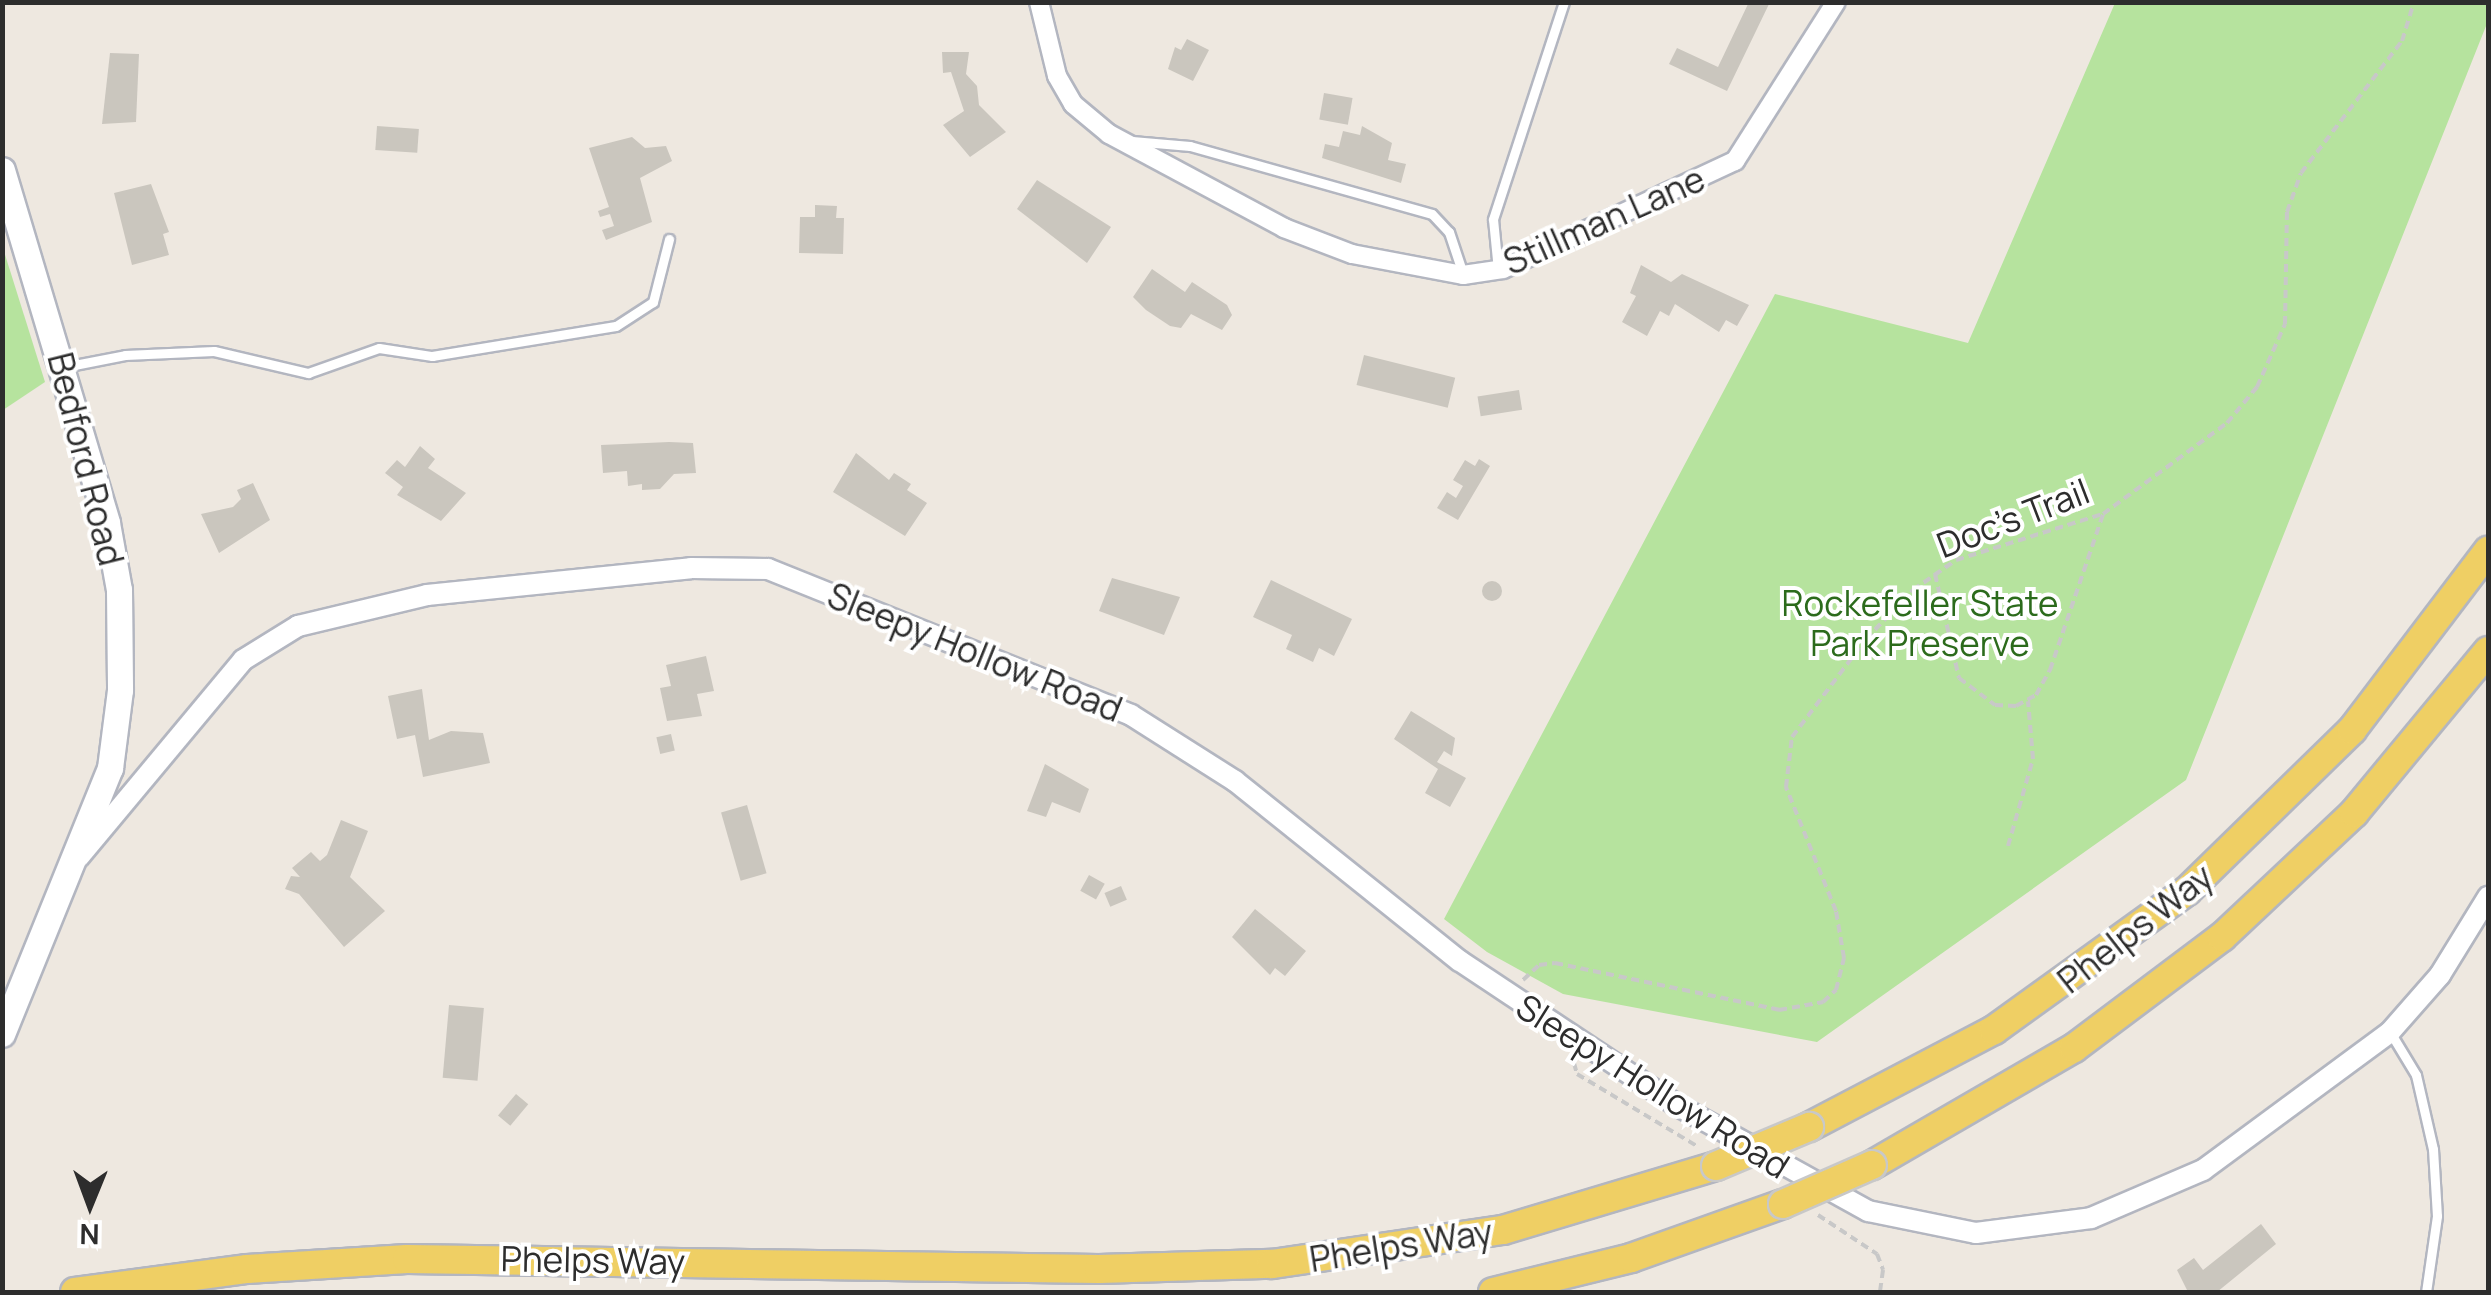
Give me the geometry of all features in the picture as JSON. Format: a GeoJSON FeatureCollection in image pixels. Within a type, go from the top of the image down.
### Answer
{"type":"FeatureCollection","features":[{"type":"Feature","properties":{"kind":"main road","name":"Bedford Road"},"geometry":{"type":"LineString","coordinates":[[2,170],[64,367],[119,590],[120,690],[110,768],[75,863],[3,1031]]}},
{"type":"Feature","properties":{"kind":"main road","name":"Phelps Way"},"geometry":{"type":"LineString","coordinates":[[75,1292],[247,1269],[407,1259],[1100,1270],[1272,1264],[1503,1230],[1716,1166],[1808,1127],[1994,1030],[2188,891],[2352,730],[2488,551]]}},
{"type":"Feature","properties":{"kind":"main road","name":"Phelps Way"},"geometry":{"type":"LineString","coordinates":[[1493,1292],[1631,1258],[1782,1204],[1872,1165],[2074,1048],[2222,937],[2354,814],[2488,651]]}},
{"type":"Feature","properties":{"kind":"street","name":"Stillman Lane"},"geometry":{"type":"LineString","coordinates":[[1039,2],[1057,76],[1073,104],[1124,142],[1284,228],[1352,254],[1463,275],[1498,270],[1734,160],[1836,2]]}},
{"type":"Feature","properties":{"kind":"street","name":"Sleepy Hollow Road"},"geometry":{"type":"LineString","coordinates":[[75,863],[174,736],[243,660],[298,626],[426,595],[691,568],[768,569],[1162,733],[1235,781],[1511,997],[1674,1104],[1839,1198],[1940,1230],[2014,1232],[2092,1218],[2203,1170],[2390,1032],[2440,975],[2488,898]]}},
{"type":"Feature","properties":{"kind":"lane"},"geometry":{"type":"LineString","coordinates":[[1498,270],[1493,218],[1564,2]]}},
{"type":"Feature","properties":{"kind":"lane"},"geometry":{"type":"LineString","coordinates":[[1124,142],[1190,146],[1432,214],[1449,232],[1463,275]]}},
{"type":"Feature","properties":{"kind":"lane"},"geometry":{"type":"LineString","coordinates":[[64,367],[125,354],[214,352],[308,373],[379,348],[432,356],[616,326],[653,302],[670,239]]}},
{"type":"Feature","properties":{"kind":"lane"},"geometry":{"type":"LineString","coordinates":[[2390,1032],[2416,1074],[2434,1149],[2437,1216],[2426,1292]]}},
{"type":"Feature","properties":{"kind":"path","name":"Doc's Trail"},"geometry":{"type":"LineString","coordinates":[[1528,988],[1521,984],[1530,970],[1555,963],[1779,1010],[1823,1002],[1836,990],[1844,958],[1836,911],[1786,787],[1785,764],[1792,737],[1837,674],[1935,574],[1988,548],[2102,514],[2227,423],[2257,387],[2284,324],[2292,192],[2332,126],[2402,41],[2414,2]]}},
{"type":"Feature","properties":{"kind":"path"},"geometry":{"type":"LineString","coordinates":[[2008,846],[2033,759],[2028,702],[2050,670],[2102,514]]}},
{"type":"Feature","properties":{"kind":"path"},"geometry":{"type":"LineString","coordinates":[[1935,574],[1959,678],[1994,705],[2028,702]]}},
{"type":"Feature","properties":{"kind":"green space","name":"Rockefeller State Park Preserve"},"geometry":{"type":"Polygon","coordinates":[[[2115,3],[2488,3],[2488,21],[2186,780],[1817,1042],[1563,994],[1487,952],[1444,919],[1775,294],[1968,343],[2115,3]]]}},
{"type":"Feature","properties":{"kind":"green space"},"geometry":{"type":"Polygon","coordinates":[[[2,245],[45,382],[3,410],[2,410],[2,245]]]}},
{"type":"Feature","properties":{"kind":"building"},"geometry":{"type":"Polygon","coordinates":[[[1749,2],[1770,2],[1727,91],[1669,64],[1677,48],[1718,67],[1749,2]]]}},
{"type":"Feature","properties":{"kind":"building"},"geometry":{"type":"Polygon","coordinates":[[[1187,39],[1209,50],[1193,81],[1168,69],[1175,47],[1181,50],[1187,39]]]}},
{"type":"Feature","properties":{"kind":"building"},"geometry":{"type":"Polygon","coordinates":[[[942,52],[969,52],[966,74],[977,86],[979,105],[1006,132],[970,157],[943,125],[964,111],[951,72],[943,73],[942,52]]]}},
{"type":"Feature","properties":{"kind":"building"},"geometry":{"type":"Polygon","coordinates":[[[110,53],[139,54],[136,122],[102,124],[110,53]]]}},
{"type":"Feature","properties":{"kind":"building"},"geometry":{"type":"Polygon","coordinates":[[[1324,93],[1353,98],[1348,125],[1319,120],[1324,93]]]}},
{"type":"Feature","properties":{"kind":"building"},"geometry":{"type":"Polygon","coordinates":[[[377,126],[419,129],[417,153],[375,150],[377,126]]]}},
{"type":"Feature","properties":{"kind":"building"},"geometry":{"type":"Polygon","coordinates":[[[1362,126],[1392,143],[1388,160],[1406,164],[1401,183],[1322,158],[1325,144],[1339,147],[1343,131],[1360,135],[1362,126]]]}},
{"type":"Feature","properties":{"kind":"building"},"geometry":{"type":"Polygon","coordinates":[[[632,137],[645,148],[666,146],[672,161],[640,178],[652,222],[606,240],[602,230],[614,226],[610,214],[600,217],[598,211],[609,207],[589,148],[632,137]]]}},
{"type":"Feature","properties":{"kind":"building"},"geometry":{"type":"Polygon","coordinates":[[[1037,180],[1111,227],[1087,263],[1017,209],[1037,180]]]}},
{"type":"Feature","properties":{"kind":"building"},"geometry":{"type":"Polygon","coordinates":[[[151,184],[169,232],[163,234],[169,255],[132,265],[114,193],[151,184]]]}},
{"type":"Feature","properties":{"kind":"building"},"geometry":{"type":"Polygon","coordinates":[[[815,205],[837,206],[836,218],[844,218],[843,254],[799,253],[800,217],[815,217],[815,205]]]}},
{"type":"Feature","properties":{"kind":"building"},"geometry":{"type":"Polygon","coordinates":[[[1641,265],[1671,282],[1682,274],[1749,305],[1737,326],[1726,320],[1719,332],[1675,304],[1669,316],[1660,311],[1647,336],[1622,322],[1636,296],[1630,293],[1641,265]]]}},
{"type":"Feature","properties":{"kind":"building"},"geometry":{"type":"Polygon","coordinates":[[[1152,269],[1185,292],[1192,282],[1227,305],[1232,315],[1222,330],[1191,314],[1181,328],[1170,326],[1146,310],[1133,297],[1152,269]]]}},
{"type":"Feature","properties":{"kind":"building"},"geometry":{"type":"Polygon","coordinates":[[[1364,355],[1455,378],[1448,408],[1357,385],[1364,355]]]}},
{"type":"Feature","properties":{"kind":"building"},"geometry":{"type":"Polygon","coordinates":[[[1519,390],[1522,410],[1481,416],[1478,397],[1519,390]]]}},
{"type":"Feature","properties":{"kind":"building"},"geometry":{"type":"Polygon","coordinates":[[[693,443],[696,473],[674,474],[660,489],[642,490],[642,484],[628,486],[627,471],[603,473],[601,445],[693,443]]]}},
{"type":"Feature","properties":{"kind":"building"},"geometry":{"type":"Polygon","coordinates":[[[420,446],[435,459],[428,468],[466,493],[441,521],[397,495],[403,487],[385,473],[397,460],[405,467],[420,446]]]}},
{"type":"Feature","properties":{"kind":"building"},"geometry":{"type":"Polygon","coordinates":[[[856,453],[889,480],[894,473],[911,484],[907,490],[927,503],[905,536],[833,492],[856,453]]]}},
{"type":"Feature","properties":{"kind":"building"},"geometry":{"type":"Polygon","coordinates":[[[1479,459],[1490,466],[1458,520],[1437,508],[1447,492],[1456,498],[1463,486],[1453,480],[1465,460],[1475,466],[1479,459]]]}},
{"type":"Feature","properties":{"kind":"building"},"geometry":{"type":"Polygon","coordinates":[[[253,483],[270,520],[219,553],[201,514],[233,507],[241,499],[237,490],[253,483]]]}},
{"type":"Feature","properties":{"kind":"building"},"geometry":{"type":"Polygon","coordinates":[[[1112,578],[1180,597],[1164,635],[1099,611],[1112,578]]]}},
{"type":"Feature","properties":{"kind":"building"},"geometry":{"type":"Polygon","coordinates":[[[1271,580],[1352,619],[1334,656],[1319,648],[1313,662],[1286,649],[1292,635],[1253,617],[1271,580]]]}},
{"type":"Feature","properties":{"kind":"building"},"geometry":{"type":"Polygon","coordinates":[[[1492,581],[1502,591],[1492,601],[1482,591],[1492,581]]]}},
{"type":"Feature","properties":{"kind":"building"},"geometry":{"type":"Polygon","coordinates":[[[706,656],[714,691],[697,694],[702,716],[667,721],[660,688],[671,686],[666,665],[706,656]]]}},
{"type":"Feature","properties":{"kind":"building"},"geometry":{"type":"Polygon","coordinates":[[[422,689],[429,740],[451,731],[483,733],[490,763],[423,777],[415,735],[397,739],[388,696],[422,689]]]}},
{"type":"Feature","properties":{"kind":"building"},"geometry":{"type":"Polygon","coordinates":[[[1411,711],[1455,738],[1452,756],[1444,751],[1437,762],[1466,778],[1450,807],[1425,793],[1438,769],[1394,739],[1411,711]]]}},
{"type":"Feature","properties":{"kind":"building"},"geometry":{"type":"Polygon","coordinates":[[[671,734],[675,751],[660,754],[656,737],[671,734]]]}},
{"type":"Feature","properties":{"kind":"building"},"geometry":{"type":"Polygon","coordinates":[[[1045,764],[1089,789],[1080,813],[1052,802],[1046,817],[1027,811],[1045,764]]]}},
{"type":"Feature","properties":{"kind":"building"},"geometry":{"type":"Polygon","coordinates":[[[747,805],[767,873],[741,881],[721,812],[747,805]]]}},
{"type":"Feature","properties":{"kind":"building"},"geometry":{"type":"Polygon","coordinates":[[[341,820],[368,831],[350,877],[385,911],[344,947],[299,894],[285,889],[291,876],[300,877],[292,868],[311,852],[320,861],[327,855],[341,820]]]}},
{"type":"Feature","properties":{"kind":"building"},"geometry":{"type":"Polygon","coordinates":[[[1089,875],[1105,884],[1096,899],[1080,891],[1089,875]]]}},
{"type":"Feature","properties":{"kind":"building"},"geometry":{"type":"Polygon","coordinates":[[[1121,886],[1127,900],[1110,907],[1104,893],[1121,886]]]}},
{"type":"Feature","properties":{"kind":"building"},"geometry":{"type":"Polygon","coordinates":[[[1255,909],[1306,951],[1285,976],[1275,968],[1270,975],[1232,937],[1255,909]]]}},
{"type":"Feature","properties":{"kind":"building"},"geometry":{"type":"Polygon","coordinates":[[[449,1005],[484,1008],[478,1081],[443,1078],[449,1005]]]}},
{"type":"Feature","properties":{"kind":"building"},"geometry":{"type":"Polygon","coordinates":[[[516,1094],[528,1104],[510,1126],[498,1115],[516,1094]]]}},
{"type":"Feature","properties":{"kind":"building"},"geometry":{"type":"Polygon","coordinates":[[[2261,1224],[2276,1244],[2217,1292],[2188,1292],[2177,1270],[2194,1258],[2203,1270],[2261,1224]]]}}]}
